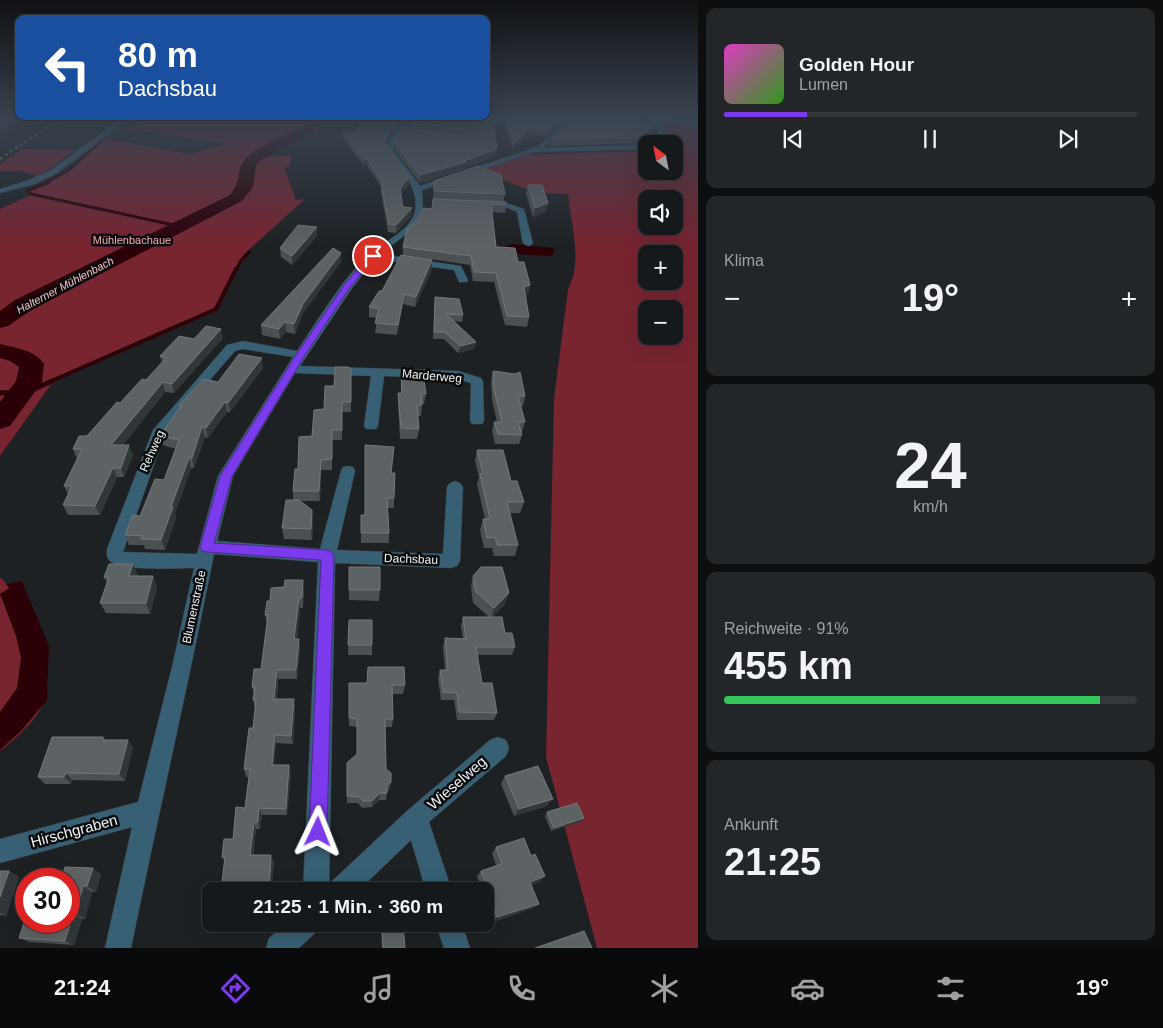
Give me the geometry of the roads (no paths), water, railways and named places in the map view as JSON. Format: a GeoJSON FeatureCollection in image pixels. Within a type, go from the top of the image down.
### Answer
{"type":"FeatureCollection","features":[{"type":"Feature","properties":{"kind":"street"},"geometry":{"type":"LineString","coordinates":[[0,191],[32,182],[50,174],[69,159]]}},
{"type":"Feature","properties":{"kind":"street"},"geometry":{"type":"LineString","coordinates":[[396,159],[423,198],[512,159]]}},
{"type":"Feature","properties":{"kind":"street","name":"Blumenstraße"},"geometry":{"type":"LineString","coordinates":[[118,948],[147,811],[182,667],[205,554],[226,476],[300,355],[348,286],[373,256],[411,228],[423,198]]}},
{"type":"Feature","properties":{"kind":"street"},"geometry":{"type":"LineString","coordinates":[[480,204],[509,206],[521,212],[528,243]]}},
{"type":"Feature","properties":{"kind":"street"},"geometry":{"type":"LineString","coordinates":[[373,256],[458,268],[463,280]]}},
{"type":"Feature","properties":{"kind":"street","name":"Rehweg"},"geometry":{"type":"LineString","coordinates":[[205,554],[123,560],[115,556],[115,549],[152,446],[160,430],[174,412],[231,348],[243,344],[300,355]]}},
{"type":"Feature","properties":{"kind":"street","name":"Marderweg"},"geometry":{"type":"LineString","coordinates":[[292,369],[458,375],[477,382],[477,421]]}},
{"type":"Feature","properties":{"kind":"street"},"geometry":{"type":"LineString","coordinates":[[371,426],[378,372]]}},
{"type":"Feature","properties":{"kind":"street"},"geometry":{"type":"LineString","coordinates":[[316,882],[327,556],[348,471]]}},
{"type":"Feature","properties":{"kind":"street","name":"Dachsbau"},"geometry":{"type":"LineString","coordinates":[[205,554],[451,561],[455,487]]}},
{"type":"Feature","properties":{"kind":"street","name":"Wieselweg"},"geometry":{"type":"LineString","coordinates":[[349,882],[416,818],[498,748]]}},
{"type":"Feature","properties":{"kind":"street","name":"Hirschgraben"},"geometry":{"type":"LineString","coordinates":[[0,851],[147,811]]}},
{"type":"Feature","properties":{"kind":"street","name":"Wieselweg"},"geometry":{"type":"LineString","coordinates":[[416,818],[436,882]]}},
{"type":"Feature","properties":{"kind":"street"},"geometry":{"type":"LineString","coordinates":[[279,948],[297,932]]}},
{"type":"Feature","properties":{"kind":"street"},"geometry":{"type":"LineString","coordinates":[[451,932],[456,948]]}},
{"type":"Feature","properties":{"kind":"waterway"},"geometry":{"type":"LineString","coordinates":[[46,183],[69,170],[81,159]]}},
{"type":"Feature","properties":{"kind":"waterway","name":"Halterner Mühlenbach"},"geometry":{"type":"LineString","coordinates":[[0,321],[23,305],[236,198],[245,187],[249,164],[254,159]]}},
{"type":"Feature","properties":{"kind":"waterway"},"geometry":{"type":"LineString","coordinates":[[49,182],[27,191],[31,194],[178,226]]}},
{"type":"Feature","properties":{"kind":"waterway"},"geometry":{"type":"LineString","coordinates":[[236,270],[241,260],[250,252]]}},
{"type":"Feature","properties":{"kind":"waterway"},"geometry":{"type":"LineString","coordinates":[[49,382],[216,309],[236,269]]}},
{"type":"Feature","properties":{"kind":"waterway","name":"Halterner Mühlenbach"},"geometry":{"type":"LineString","coordinates":[[0,351],[19,356],[32,364],[29,382],[0,420]]}},
{"type":"Feature","properties":{"kind":"waterway"},"geometry":{"type":"LineString","coordinates":[[19,396],[52,381]]}},
{"type":"Feature","properties":{"kind":"waterway"},"geometry":{"type":"LineString","coordinates":[[0,393],[21,392]]}},
{"type":"Feature","properties":{"kind":"park label","name":"Mühlenbachaue"},"geometry":{"type":"Point","coordinates":[132,240]}}]}
